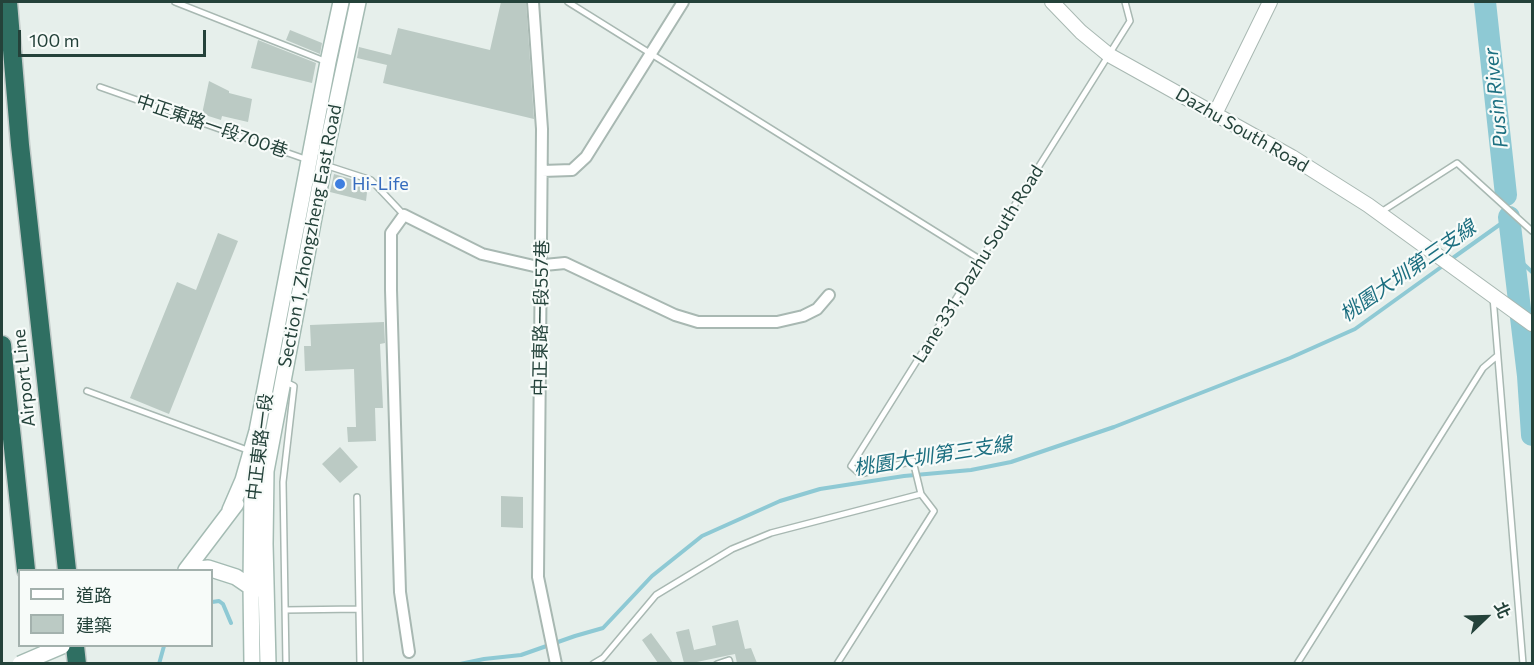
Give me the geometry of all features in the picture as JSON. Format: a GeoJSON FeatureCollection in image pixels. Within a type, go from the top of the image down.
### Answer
{"type":"FeatureCollection","features":[{"type":"Feature","properties":{"kind":"highway","name":"Airport Line"},"geometry":{"type":"LineString","coordinates":[[8,2],[20,145],[67,569]]}},
{"type":"Feature","properties":{"kind":"highway","name":"Airport Line"},"geometry":{"type":"LineString","coordinates":[[2,345],[26,569]]}},
{"type":"Feature","properties":{"kind":"highway"},"geometry":{"type":"LineString","coordinates":[[34,647],[36,663]]}},
{"type":"Feature","properties":{"kind":"highway"},"geometry":{"type":"LineString","coordinates":[[75,647],[77,663]]}},
{"type":"Feature","properties":{"kind":"main road","name":"Section 1, Zhongzheng East Road"},"geometry":{"type":"LineString","coordinates":[[268,663],[266,471],[275,377],[309,160],[341,2]]}},
{"type":"Feature","properties":{"kind":"main road","name":"Section 1, Zhongzheng East Road"},"geometry":{"type":"LineString","coordinates":[[275,377],[325,165],[358,2]]}},
{"type":"Feature","properties":{"kind":"main road","name":"中正東路一段"},"geometry":{"type":"LineString","coordinates":[[230,510],[243,480],[275,377]]}},
{"type":"Feature","properties":{"kind":"main road","name":"中正東路一段"},"geometry":{"type":"LineString","coordinates":[[252,663],[250,586],[252,487],[265,436],[275,377]]}},
{"type":"Feature","properties":{"kind":"main road"},"geometry":{"type":"LineString","coordinates":[[188,569],[230,510],[266,471]]}},
{"type":"Feature","properties":{"kind":"main road"},"geometry":{"type":"LineString","coordinates":[[213,570],[236,577],[266,600]]}},
{"type":"Feature","properties":{"kind":"main road"},"geometry":{"type":"LineString","coordinates":[[20,663],[57,647]]}},
{"type":"Feature","properties":{"kind":"street","name":"中正東路一段557巷"},"geometry":{"type":"LineString","coordinates":[[533,2],[542,129],[538,577],[556,663]]}},
{"type":"Feature","properties":{"kind":"street"},"geometry":{"type":"LineString","coordinates":[[542,171],[572,170],[586,157],[682,2]]}},
{"type":"Feature","properties":{"kind":"street","name":"Dazhu South Road"},"geometry":{"type":"LineString","coordinates":[[1052,2],[1081,32],[1109,54],[1292,157],[1380,213],[1496,298]]}},
{"type":"Feature","properties":{"kind":"street"},"geometry":{"type":"LineString","coordinates":[[1215,114],[1270,2]]}},
{"type":"Feature","properties":{"kind":"street"},"geometry":{"type":"LineString","coordinates":[[409,652],[400,592],[391,290],[392,233],[404,215],[482,254],[534,266],[566,263],[675,315],[698,322],[777,322],[803,316],[817,309],[829,295]]}},
{"type":"Feature","properties":{"kind":"street"},"geometry":{"type":"LineString","coordinates":[[1496,298],[1533,324]]}},
{"type":"Feature","properties":{"kind":"lane"},"geometry":{"type":"LineString","coordinates":[[175,2],[328,62]]}},
{"type":"Feature","properties":{"kind":"lane"},"geometry":{"type":"LineString","coordinates":[[568,2],[981,260]]}},
{"type":"Feature","properties":{"kind":"lane","name":"Lane 331, Dazhu South Road"},"geometry":{"type":"LineString","coordinates":[[921,494],[913,461],[860,474],[851,466],[1130,21],[1125,2]]}},
{"type":"Feature","properties":{"kind":"lane","name":"中正東路一段700巷"},"geometry":{"type":"LineString","coordinates":[[100,87],[370,180],[404,215]]}},
{"type":"Feature","properties":{"kind":"lane"},"geometry":{"type":"LineString","coordinates":[[1380,213],[1457,163],[1533,231]]}},
{"type":"Feature","properties":{"kind":"lane"},"geometry":{"type":"LineString","coordinates":[[1496,298],[1497,356],[1523,662]]}},
{"type":"Feature","properties":{"kind":"lane"},"geometry":{"type":"LineString","coordinates":[[1296,663],[1483,368],[1497,356]]}},
{"type":"Feature","properties":{"kind":"lane"},"geometry":{"type":"LineString","coordinates":[[275,377],[294,386],[283,482],[286,663]]}},
{"type":"Feature","properties":{"kind":"lane"},"geometry":{"type":"LineString","coordinates":[[87,391],[251,452]]}},
{"type":"Feature","properties":{"kind":"lane"},"geometry":{"type":"LineString","coordinates":[[593,663],[603,658],[656,595],[732,549],[771,533],[921,494],[934,511],[837,663]]}},
{"type":"Feature","properties":{"kind":"lane"},"geometry":{"type":"LineString","coordinates":[[357,497],[360,663]]}},
{"type":"Feature","properties":{"kind":"lane"},"geometry":{"type":"LineString","coordinates":[[285,610],[359,609]]}},
{"type":"Feature","properties":{"kind":"lane"},"geometry":{"type":"LineString","coordinates":[[717,663],[729,660],[730,663]]}},
{"type":"Feature","properties":{"kind":"building"},"geometry":{"type":"Polygon","coordinates":[[[501,2],[526,2],[534,119],[383,83],[387,65],[357,58],[359,47],[391,55],[398,28],[490,50],[501,2]]]}},
{"type":"Feature","properties":{"kind":"building"},"geometry":{"type":"Polygon","coordinates":[[[290,30],[322,43],[320,54],[286,40],[290,30]]]}},
{"type":"Feature","properties":{"kind":"building"},"geometry":{"type":"Polygon","coordinates":[[[258,40],[316,63],[312,83],[251,68],[258,40]]]}},
{"type":"Feature","properties":{"kind":"building"},"geometry":{"type":"Polygon","coordinates":[[[209,81],[229,93],[252,99],[248,122],[222,116],[221,120],[202,114],[209,81]]]}},
{"type":"Feature","properties":{"kind":"building"},"geometry":{"type":"Polygon","coordinates":[[[334,174],[368,184],[366,201],[330,192],[334,174]]]}},
{"type":"Feature","properties":{"kind":"building"},"geometry":{"type":"Polygon","coordinates":[[[218,233],[238,241],[169,414],[130,398],[177,282],[196,290],[218,233]]]}},
{"type":"Feature","properties":{"kind":"building"},"geometry":{"type":"Polygon","coordinates":[[[384,322],[385,343],[380,344],[383,408],[375,408],[376,441],[348,442],[347,427],[356,427],[354,369],[305,371],[304,346],[311,346],[310,325],[384,322]]]}},
{"type":"Feature","properties":{"kind":"building"},"geometry":{"type":"Polygon","coordinates":[[[340,447],[358,467],[340,483],[322,464],[340,447]]]}},
{"type":"Feature","properties":{"kind":"building"},"geometry":{"type":"Polygon","coordinates":[[[501,496],[523,497],[523,528],[501,527],[501,496]]]}},
{"type":"Feature","properties":{"kind":"building"},"geometry":{"type":"Polygon","coordinates":[[[738,620],[745,649],[751,648],[757,663],[737,663],[735,654],[684,663],[676,632],[689,629],[694,650],[716,645],[712,626],[738,620]]]}},
{"type":"Feature","properties":{"kind":"building"},"geometry":{"type":"Polygon","coordinates":[[[651,633],[673,663],[658,663],[642,640],[651,633]]]}},
{"type":"Feature","properties":{"kind":"waterway","name":"Pusin River"},"geometry":{"type":"LineString","coordinates":[[1485,2],[1506,195]]}},
{"type":"Feature","properties":{"kind":"waterway","name":"Pusin River"},"geometry":{"type":"LineString","coordinates":[[1509,217],[1528,376],[1532,435]]}},
{"type":"Feature","properties":{"kind":"waterway","name":"桃園大圳第三支線"},"geometry":{"type":"LineString","coordinates":[[1450,260],[1509,218]]}},
{"type":"Feature","properties":{"kind":"waterway"},"geometry":{"type":"LineString","coordinates":[[1514,255],[1532,272]]}},
{"type":"Feature","properties":{"kind":"waterway","name":"桃園大圳第三支線"},"geometry":{"type":"LineString","coordinates":[[460,664],[521,655],[603,628],[652,576],[702,536],[780,501],[820,489],[904,476],[971,470],[1011,462],[1114,427],[1290,358],[1355,329],[1444,265]]}},
{"type":"Feature","properties":{"kind":"waterway"},"geometry":{"type":"LineString","coordinates":[[213,602],[219,601],[223,604],[231,623]]}},
{"type":"Feature","properties":{"kind":"waterway"},"geometry":{"type":"LineString","coordinates":[[159,664],[164,647]]}},
{"type":"Feature","properties":{"kind":"place","name":"Hi-Life"},"geometry":{"type":"Point","coordinates":[340,184]}}]}
